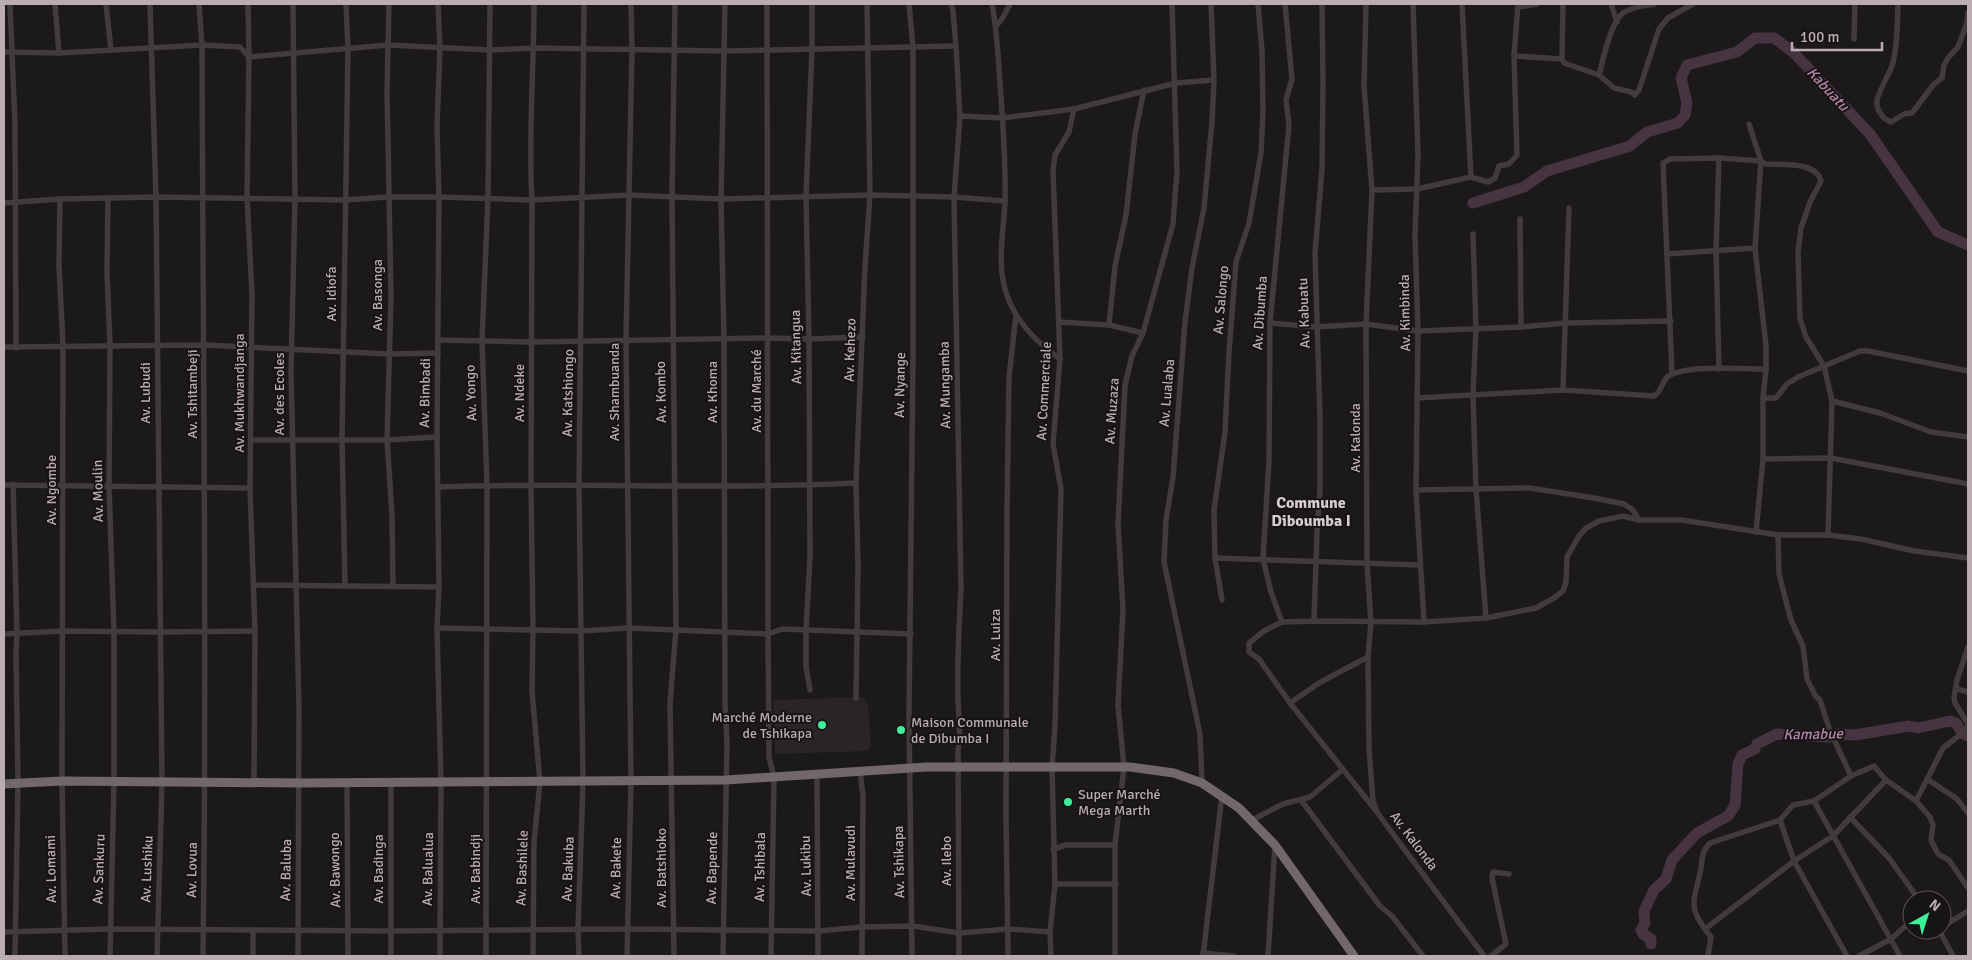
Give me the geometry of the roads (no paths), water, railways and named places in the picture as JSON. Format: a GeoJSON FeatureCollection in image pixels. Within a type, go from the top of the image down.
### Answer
{"type":"FeatureCollection","features":[{"type":"Feature","properties":{"kind":"highway"},"geometry":{"type":"LineString","coordinates":[[4,784],[62,781],[300,784],[726,780],[910,767],[1006,765],[1052,767],[1130,766],[1174,773],[1202,783],[1239,808],[1274,844],[1354,956]]}},
{"type":"Feature","properties":{"kind":"street"},"geometry":{"type":"LineString","coordinates":[[10,4],[15,124],[16,348]]}},
{"type":"Feature","properties":{"kind":"street"},"geometry":{"type":"LineString","coordinates":[[55,4],[59,53]]}},
{"type":"Feature","properties":{"kind":"street"},"geometry":{"type":"LineString","coordinates":[[106,4],[111,50]]}},
{"type":"Feature","properties":{"kind":"street","name":"Av. Lubudi"},"geometry":{"type":"LineString","coordinates":[[150,4],[156,197],[162,783]]}},
{"type":"Feature","properties":{"kind":"street","name":"Av. Tshitambeji"},"geometry":{"type":"LineString","coordinates":[[199,4],[202,45],[205,346],[204,631],[206,783]]}},
{"type":"Feature","properties":{"kind":"street","name":"Av. Mukhwandjanga"},"geometry":{"type":"LineString","coordinates":[[248,4],[247,198],[252,294],[252,440],[250,488],[255,631],[254,782]]}},
{"type":"Feature","properties":{"kind":"street","name":"Av. des Ecoles"},"geometry":{"type":"LineString","coordinates":[[293,4],[296,198],[292,349],[292,440],[298,584],[297,659],[300,784]]}},
{"type":"Feature","properties":{"kind":"street","name":"Av. Idiofa"},"geometry":{"type":"LineString","coordinates":[[345,585],[342,440],[344,200],[348,48],[346,4]]}},
{"type":"Feature","properties":{"kind":"street","name":"Av. Basonga"},"geometry":{"type":"LineString","coordinates":[[389,4],[388,197],[391,296],[387,440],[392,514],[393,586]]}},
{"type":"Feature","properties":{"kind":"street","name":"Av. Bimbadi"},"geometry":{"type":"LineString","coordinates":[[438,4],[440,47],[436,126],[440,197],[437,437],[440,587],[437,628],[441,783]]}},
{"type":"Feature","properties":{"kind":"street","name":"Av. Yongo"},"geometry":{"type":"LineString","coordinates":[[488,782],[487,486],[482,340],[488,198],[490,4]]}},
{"type":"Feature","properties":{"kind":"street","name":"Av. Ndeke"},"geometry":{"type":"LineString","coordinates":[[534,4],[529,154],[532,200],[532,691],[540,782]]}},
{"type":"Feature","properties":{"kind":"street","name":"Av. Katshiongo"},"geometry":{"type":"LineString","coordinates":[[583,782],[580,486],[584,4]]}},
{"type":"Feature","properties":{"kind":"street","name":"Av. Shambuanda"},"geometry":{"type":"LineString","coordinates":[[631,4],[632,49],[626,339],[631,781]]}},
{"type":"Feature","properties":{"kind":"street","name":"Av. Kombo"},"geometry":{"type":"LineString","coordinates":[[672,780],[670,703],[676,629],[672,197],[675,4]]}},
{"type":"Feature","properties":{"kind":"street","name":"Av. Khoma"},"geometry":{"type":"LineString","coordinates":[[725,4],[721,199],[724,340],[726,780]]}},
{"type":"Feature","properties":{"kind":"street","name":"Av. du Marché"},"geometry":{"type":"LineString","coordinates":[[767,4],[766,197],[769,757],[774,777]]}},
{"type":"Feature","properties":{"kind":"street","name":"Av. Kitangua"},"geometry":{"type":"LineString","coordinates":[[810,690],[806,666],[810,556],[806,196],[812,4]]}},
{"type":"Feature","properties":{"kind":"street","name":"Av. Kehezo"},"geometry":{"type":"LineString","coordinates":[[856,698],[856,483],[865,266],[870,195],[867,4]]}},
{"type":"Feature","properties":{"kind":"street","name":"Av. Nyange"},"geometry":{"type":"LineString","coordinates":[[909,4],[913,48],[910,767]]}},
{"type":"Feature","properties":{"kind":"street","name":"Av. Mungamba"},"geometry":{"type":"LineString","coordinates":[[951,4],[956,46],[960,116],[954,197],[962,589],[957,650],[958,718],[961,733],[958,750],[959,766]]}},
{"type":"Feature","properties":{"kind":"street"},"geometry":{"type":"LineString","coordinates":[[992,4],[996,26],[1003,118],[1005,201],[1002,270],[1005,289],[1016,315],[1040,345],[1060,359]]}},
{"type":"Feature","properties":{"kind":"street"},"geometry":{"type":"LineString","coordinates":[[996,26],[1010,4]]}},
{"type":"Feature","properties":{"kind":"street","name":"Av. Muzaza"},"geometry":{"type":"LineString","coordinates":[[1115,956],[1115,845],[1124,767],[1118,705],[1123,610],[1119,514],[1125,385],[1132,356],[1143,332],[1173,224],[1177,171],[1176,82],[1172,4]]}},
{"type":"Feature","properties":{"kind":"street","name":"Av. Lualaba"},"geometry":{"type":"LineString","coordinates":[[1202,783],[1200,734],[1164,562],[1166,520],[1173,477],[1186,322],[1192,268],[1204,208],[1212,122],[1214,80],[1211,4]]}},
{"type":"Feature","properties":{"kind":"street","name":"Av. Salongo"},"geometry":{"type":"LineString","coordinates":[[1222,600],[1215,558],[1214,510],[1225,432],[1236,262],[1251,215],[1261,152],[1263,111],[1262,50],[1258,4]]}},
{"type":"Feature","properties":{"kind":"street","name":"Av. Dibumba"},"geometry":{"type":"LineString","coordinates":[[1282,622],[1271,592],[1263,558],[1269,461],[1270,323],[1289,125],[1286,100],[1292,79],[1285,4]]}},
{"type":"Feature","properties":{"kind":"street","name":"Av. Kabuatu"},"geometry":{"type":"LineString","coordinates":[[1314,621],[1320,489],[1320,417],[1315,254],[1322,159],[1322,4]]}},
{"type":"Feature","properties":{"kind":"street","name":"Av. Kalonda"},"geometry":{"type":"LineString","coordinates":[[1366,4],[1364,86],[1372,190],[1366,324],[1367,563],[1371,622],[1368,657],[1369,750],[1373,801],[1377,812],[1484,956]]}},
{"type":"Feature","properties":{"kind":"street","name":"Av. Kimbinda"},"geometry":{"type":"LineString","coordinates":[[1413,4],[1417,188],[1415,235],[1418,331],[1416,490],[1424,622]]}},
{"type":"Feature","properties":{"kind":"street"},"geometry":{"type":"LineString","coordinates":[[1462,4],[1471,177]]}},
{"type":"Feature","properties":{"kind":"street"},"geometry":{"type":"LineString","coordinates":[[1372,190],[1417,188],[1471,177],[1488,182],[1492,181],[1497,175],[1500,166],[1509,164],[1516,155],[1514,56],[1518,5],[1537,4]]}},
{"type":"Feature","properties":{"kind":"street"},"geometry":{"type":"LineString","coordinates":[[1562,59],[1563,4]]}},
{"type":"Feature","properties":{"kind":"street"},"geometry":{"type":"LineString","coordinates":[[1611,4],[1617,22]]}},
{"type":"Feature","properties":{"kind":"street"},"geometry":{"type":"LineString","coordinates":[[1599,75],[1613,26],[1619,17],[1623,13],[1654,4]]}},
{"type":"Feature","properties":{"kind":"street"},"geometry":{"type":"LineString","coordinates":[[1514,56],[1562,59],[1564,62],[1599,75],[1614,88],[1631,92],[1635,95],[1639,90],[1659,29],[1668,18],[1693,4]]}},
{"type":"Feature","properties":{"kind":"street"},"geometry":{"type":"LineString","coordinates":[[1854,40],[1855,4]]}},
{"type":"Feature","properties":{"kind":"street"},"geometry":{"type":"LineString","coordinates":[[1898,4],[1895,54],[1889,74],[1876,99],[1879,112],[1891,122],[1904,114],[1912,113],[1934,84],[1942,78],[1944,65],[1958,47],[1967,23],[1968,12]]}},
{"type":"Feature","properties":{"kind":"street"},"geometry":{"type":"LineString","coordinates":[[4,52],[59,53],[202,45],[240,47],[249,57],[388,45],[490,50],[534,48],[724,51],[956,46]]}},
{"type":"Feature","properties":{"kind":"street"},"geometry":{"type":"LineString","coordinates":[[960,116],[1003,118],[1074,109],[1176,82],[1214,80]]}},
{"type":"Feature","properties":{"kind":"street"},"geometry":{"type":"LineString","coordinates":[[1109,325],[1115,266],[1126,215],[1135,134],[1144,90]]}},
{"type":"Feature","properties":{"kind":"street","name":"Av. Commerciale"},"geometry":{"type":"LineString","coordinates":[[1050,956],[1050,932],[1055,884],[1052,767],[1055,727],[1062,488],[1053,444],[1060,359],[1053,170],[1055,155],[1069,132],[1074,109]]}},
{"type":"Feature","properties":{"kind":"street"},"geometry":{"type":"LineString","coordinates":[[1749,124],[1761,161],[1755,248],[1766,338],[1766,369],[1763,398],[1763,459],[1756,532]]}},
{"type":"Feature","properties":{"kind":"street"},"geometry":{"type":"LineString","coordinates":[[1719,158],[1716,250],[1719,369]]}},
{"type":"Feature","properties":{"kind":"street"},"geometry":{"type":"LineString","coordinates":[[1672,374],[1664,163],[1670,159],[1719,158],[1761,161],[1766,164],[1807,166],[1821,178],[1801,228],[1798,263],[1800,319],[1806,337],[1824,366],[1832,401],[1828,535]]}},
{"type":"Feature","properties":{"kind":"street"},"geometry":{"type":"LineString","coordinates":[[4,202],[156,197],[344,200],[388,197],[440,197],[532,200],[629,195],[721,199],[870,195],[954,197],[1005,201]]}},
{"type":"Feature","properties":{"kind":"street","name":"Av. Ngombe"},"geometry":{"type":"LineString","coordinates":[[60,199],[59,265],[63,345],[64,484],[62,781]]}},
{"type":"Feature","properties":{"kind":"street","name":"Av. Moulin"},"geometry":{"type":"LineString","coordinates":[[108,199],[109,487],[114,631],[114,782]]}},
{"type":"Feature","properties":{"kind":"street"},"geometry":{"type":"LineString","coordinates":[[1563,390],[1569,208]]}},
{"type":"Feature","properties":{"kind":"street"},"geometry":{"type":"LineString","coordinates":[[1520,219],[1521,327]]}},
{"type":"Feature","properties":{"kind":"street"},"geometry":{"type":"LineString","coordinates":[[1473,234],[1476,328],[1473,395],[1476,489],[1486,618]]}},
{"type":"Feature","properties":{"kind":"street"},"geometry":{"type":"LineString","coordinates":[[1667,254],[1755,248]]}},
{"type":"Feature","properties":{"kind":"street","name":"Av. Luiza"},"geometry":{"type":"LineString","coordinates":[[1008,956],[1006,765],[1009,377],[1016,315]]}},
{"type":"Feature","properties":{"kind":"street"},"geometry":{"type":"LineString","coordinates":[[1270,323],[1316,327],[1366,324],[1418,331],[1521,327],[1566,323],[1671,321]]}},
{"type":"Feature","properties":{"kind":"street"},"geometry":{"type":"LineString","coordinates":[[1059,322],[1109,325],[1143,332]]}},
{"type":"Feature","properties":{"kind":"street"},"geometry":{"type":"LineString","coordinates":[[438,340],[532,342],[626,339],[724,340],[768,338],[809,340],[863,337]]}},
{"type":"Feature","properties":{"kind":"street"},"geometry":{"type":"LineString","coordinates":[[4,347],[63,345],[205,346],[389,354],[438,354]]}},
{"type":"Feature","properties":{"kind":"street"},"geometry":{"type":"LineString","coordinates":[[1763,398],[1776,398],[1787,384],[1798,377],[1860,351],[1968,371]]}},
{"type":"Feature","properties":{"kind":"street"},"geometry":{"type":"LineString","coordinates":[[1417,398],[1563,390],[1654,396],[1659,392],[1665,378],[1672,374],[1693,370],[1766,369]]}},
{"type":"Feature","properties":{"kind":"street"},"geometry":{"type":"LineString","coordinates":[[1832,401],[1880,413],[1931,432],[1968,437]]}},
{"type":"Feature","properties":{"kind":"street"},"geometry":{"type":"LineString","coordinates":[[252,440],[387,440],[437,437]]}},
{"type":"Feature","properties":{"kind":"street"},"geometry":{"type":"LineString","coordinates":[[1763,459],[1831,458],[1968,484]]}},
{"type":"Feature","properties":{"kind":"street"},"geometry":{"type":"LineString","coordinates":[[439,487],[627,484],[809,486],[856,483]]}},
{"type":"Feature","properties":{"kind":"street"},"geometry":{"type":"LineString","coordinates":[[13,484],[17,633],[18,783],[15,956]]}},
{"type":"Feature","properties":{"kind":"street"},"geometry":{"type":"LineString","coordinates":[[4,485],[64,484],[109,487],[250,488]]}},
{"type":"Feature","properties":{"kind":"street"},"geometry":{"type":"LineString","coordinates":[[1416,490],[1530,488],[1599,499],[1629,506],[1639,520]]}},
{"type":"Feature","properties":{"kind":"street"},"geometry":{"type":"LineString","coordinates":[[1377,812],[1290,703],[1259,659],[1249,652],[1249,643],[1264,631],[1282,622],[1424,622],[1486,618],[1536,608],[1563,591],[1566,582],[1567,557],[1586,528],[1599,521],[1623,516],[1639,520],[1682,520],[1778,535],[1828,535],[1914,551],[1968,558]]}},
{"type":"Feature","properties":{"kind":"street"},"geometry":{"type":"LineString","coordinates":[[1778,535],[1779,574],[1791,620],[1803,646],[1807,679],[1820,700],[1830,731],[1852,776]]}},
{"type":"Feature","properties":{"kind":"street"},"geometry":{"type":"LineString","coordinates":[[1215,558],[1263,558],[1316,562],[1420,565]]}},
{"type":"Feature","properties":{"kind":"street"},"geometry":{"type":"LineString","coordinates":[[254,585],[440,587]]}},
{"type":"Feature","properties":{"kind":"street"},"geometry":{"type":"LineString","coordinates":[[437,628],[581,631],[629,628],[768,634],[782,629],[911,634]]}},
{"type":"Feature","properties":{"kind":"street"},"geometry":{"type":"LineString","coordinates":[[4,634],[63,631],[255,631]]}},
{"type":"Feature","properties":{"kind":"street"},"geometry":{"type":"LineString","coordinates":[[1916,800],[1943,748],[1965,731],[1968,724],[1954,697],[1957,690],[1957,680],[1968,650]]}},
{"type":"Feature","properties":{"kind":"street"},"geometry":{"type":"LineString","coordinates":[[1290,703],[1319,684],[1368,657]]}},
{"type":"Feature","properties":{"kind":"street"},"geometry":{"type":"LineString","coordinates":[[1957,690],[1968,692]]}},
{"type":"Feature","properties":{"kind":"street","name":"Av. Ilebo"},"geometry":{"type":"LineString","coordinates":[[959,766],[959,956]]}},
{"type":"Feature","properties":{"kind":"street"},"geometry":{"type":"LineString","coordinates":[[1708,956],[1712,942],[1711,937],[1698,922],[1694,908],[1694,892],[1703,851],[1710,843],[1780,820],[1793,805],[1814,801],[1852,776],[1874,766],[1886,780],[1916,800],[1930,818],[1933,825],[1931,840],[1938,854],[1949,860],[1968,888]]}},
{"type":"Feature","properties":{"kind":"street","name":"Av. Tshikapa"},"geometry":{"type":"LineString","coordinates":[[910,767],[912,956]]}},
{"type":"Feature","properties":{"kind":"street","name":"Av. Mulavudi"},"geometry":{"type":"LineString","coordinates":[[860,770],[863,796],[862,956]]}},
{"type":"Feature","properties":{"kind":"street"},"geometry":{"type":"LineString","coordinates":[[1252,820],[1283,804],[1310,797],[1342,770]]}},
{"type":"Feature","properties":{"kind":"street","name":"Av. Lukibu"},"geometry":{"type":"LineString","coordinates":[[817,775],[818,956]]}},
{"type":"Feature","properties":{"kind":"street","name":"Av. Tshibala"},"geometry":{"type":"LineString","coordinates":[[772,956],[774,777]]}},
{"type":"Feature","properties":{"kind":"street"},"geometry":{"type":"LineString","coordinates":[[1927,779],[1957,799],[1968,813]]}},
{"type":"Feature","properties":{"kind":"street","name":"Av. Batshioko"},"geometry":{"type":"LineString","coordinates":[[672,780],[674,956]]}},
{"type":"Feature","properties":{"kind":"street","name":"Av. Bapende"},"geometry":{"type":"LineString","coordinates":[[723,956],[726,780]]}},
{"type":"Feature","properties":{"kind":"street"},"geometry":{"type":"LineString","coordinates":[[1705,929],[1794,861],[1833,836],[1886,780]]}},
{"type":"Feature","properties":{"kind":"street","name":"Av. Lomami"},"geometry":{"type":"LineString","coordinates":[[62,781],[64,956]]}},
{"type":"Feature","properties":{"kind":"street","name":"Av. Bakete"},"geometry":{"type":"LineString","coordinates":[[628,956],[631,781]]}},
{"type":"Feature","properties":{"kind":"street","name":"Av. Sankuru"},"geometry":{"type":"LineString","coordinates":[[110,956],[114,782]]}},
{"type":"Feature","properties":{"kind":"street","name":"Av. Badinga"},"geometry":{"type":"LineString","coordinates":[[390,956],[391,782]]}},
{"type":"Feature","properties":{"kind":"street","name":"Av. Babindji"},"geometry":{"type":"LineString","coordinates":[[486,956],[488,782]]}},
{"type":"Feature","properties":{"kind":"street","name":"Av. Bashilele"},"geometry":{"type":"LineString","coordinates":[[533,956],[534,842],[540,782]]}},
{"type":"Feature","properties":{"kind":"street","name":"Av. Bakuba"},"geometry":{"type":"LineString","coordinates":[[579,956],[578,930],[583,782]]}},
{"type":"Feature","properties":{"kind":"street","name":"Av. Lushiku"},"geometry":{"type":"LineString","coordinates":[[157,956],[162,783]]}},
{"type":"Feature","properties":{"kind":"street","name":"Av. Lovua"},"geometry":{"type":"LineString","coordinates":[[203,956],[206,783]]}},
{"type":"Feature","properties":{"kind":"street","name":"Av. Bawongo"},"geometry":{"type":"LineString","coordinates":[[347,783],[348,956]]}},
{"type":"Feature","properties":{"kind":"street","name":"Av. Balualua"},"geometry":{"type":"LineString","coordinates":[[440,956],[441,783]]}},
{"type":"Feature","properties":{"kind":"street","name":"Av. Baluba"},"geometry":{"type":"LineString","coordinates":[[298,956],[300,784]]}},
{"type":"Feature","properties":{"kind":"street"},"geometry":{"type":"LineString","coordinates":[[1222,795],[1203,954],[1234,956]]}},
{"type":"Feature","properties":{"kind":"street"},"geometry":{"type":"LineString","coordinates":[[1301,800],[1380,906],[1392,916],[1423,956]]}},
{"type":"Feature","properties":{"kind":"street"},"geometry":{"type":"LineString","coordinates":[[1814,801],[1900,956]]}},
{"type":"Feature","properties":{"kind":"street"},"geometry":{"type":"LineString","coordinates":[[1850,817],[1889,858],[1912,890]]}},
{"type":"Feature","properties":{"kind":"street"},"geometry":{"type":"LineString","coordinates":[[1780,820],[1794,861],[1847,956]]}},
{"type":"Feature","properties":{"kind":"street"},"geometry":{"type":"LineString","coordinates":[[1268,956],[1274,844]]}},
{"type":"Feature","properties":{"kind":"street"},"geometry":{"type":"LineString","coordinates":[[1054,849],[1066,845],[1115,845]]}},
{"type":"Feature","properties":{"kind":"street"},"geometry":{"type":"LineString","coordinates":[[1491,956],[1506,944],[1492,878],[1493,872],[1509,874]]}},
{"type":"Feature","properties":{"kind":"street"},"geometry":{"type":"LineString","coordinates":[[1055,884],[1116,884]]}},
{"type":"Feature","properties":{"kind":"street"},"geometry":{"type":"LineString","coordinates":[[1952,920],[1968,910]]}},
{"type":"Feature","properties":{"kind":"street"},"geometry":{"type":"LineString","coordinates":[[4,932],[110,929],[533,931],[628,929],[724,931],[819,930],[913,926],[959,933],[1008,929],[1050,932]]}},
{"type":"Feature","properties":{"kind":"street"},"geometry":{"type":"LineString","coordinates":[[1860,956],[1891,939],[1902,929]]}},
{"type":"Feature","properties":{"kind":"street"},"geometry":{"type":"LineString","coordinates":[[252,956],[253,930]]}},
{"type":"Feature","properties":{"kind":"street"},"geometry":{"type":"LineString","coordinates":[[1944,940],[1953,956]]}},
{"type":"Feature","properties":{"kind":"waterway","name":"Kabuatu"},"geometry":{"type":"LineString","coordinates":[[1473,203],[1524,187],[1547,171],[1630,146],[1647,132],[1678,123],[1685,115],[1687,103],[1681,78],[1687,65],[1737,52],[1755,38],[1774,38],[1793,52],[1870,134],[1938,232],[1968,245]]}},
{"type":"Feature","properties":{"kind":"waterway","name":"Kamabue"},"geometry":{"type":"LineString","coordinates":[[1651,944],[1651,939],[1643,934],[1641,930],[1645,923],[1644,911],[1654,890],[1666,879],[1672,860],[1697,833],[1728,816],[1735,805],[1738,764],[1742,755],[1755,749],[1757,744],[1777,734],[1828,737],[1838,734],[1855,735],[1909,726],[1918,728],[1950,721],[1956,723],[1963,734],[1968,736]]}},
{"type":"Feature","properties":{"kind":"place","name":"Marché Moderne de Tshikapa"},"geometry":{"type":"Point","coordinates":[822,725]}},
{"type":"Feature","properties":{"kind":"place","name":"Maison Communale de Dibumba I"},"geometry":{"type":"Point","coordinates":[901,730]}},
{"type":"Feature","properties":{"kind":"place","name":"Super Marché Mega Marth"},"geometry":{"type":"Point","coordinates":[1068,802]}},
{"type":"Feature","properties":{"kind":"district","name":"Commune Diboumba I"},"geometry":{"type":"Point","coordinates":[1311,512]}}]}
